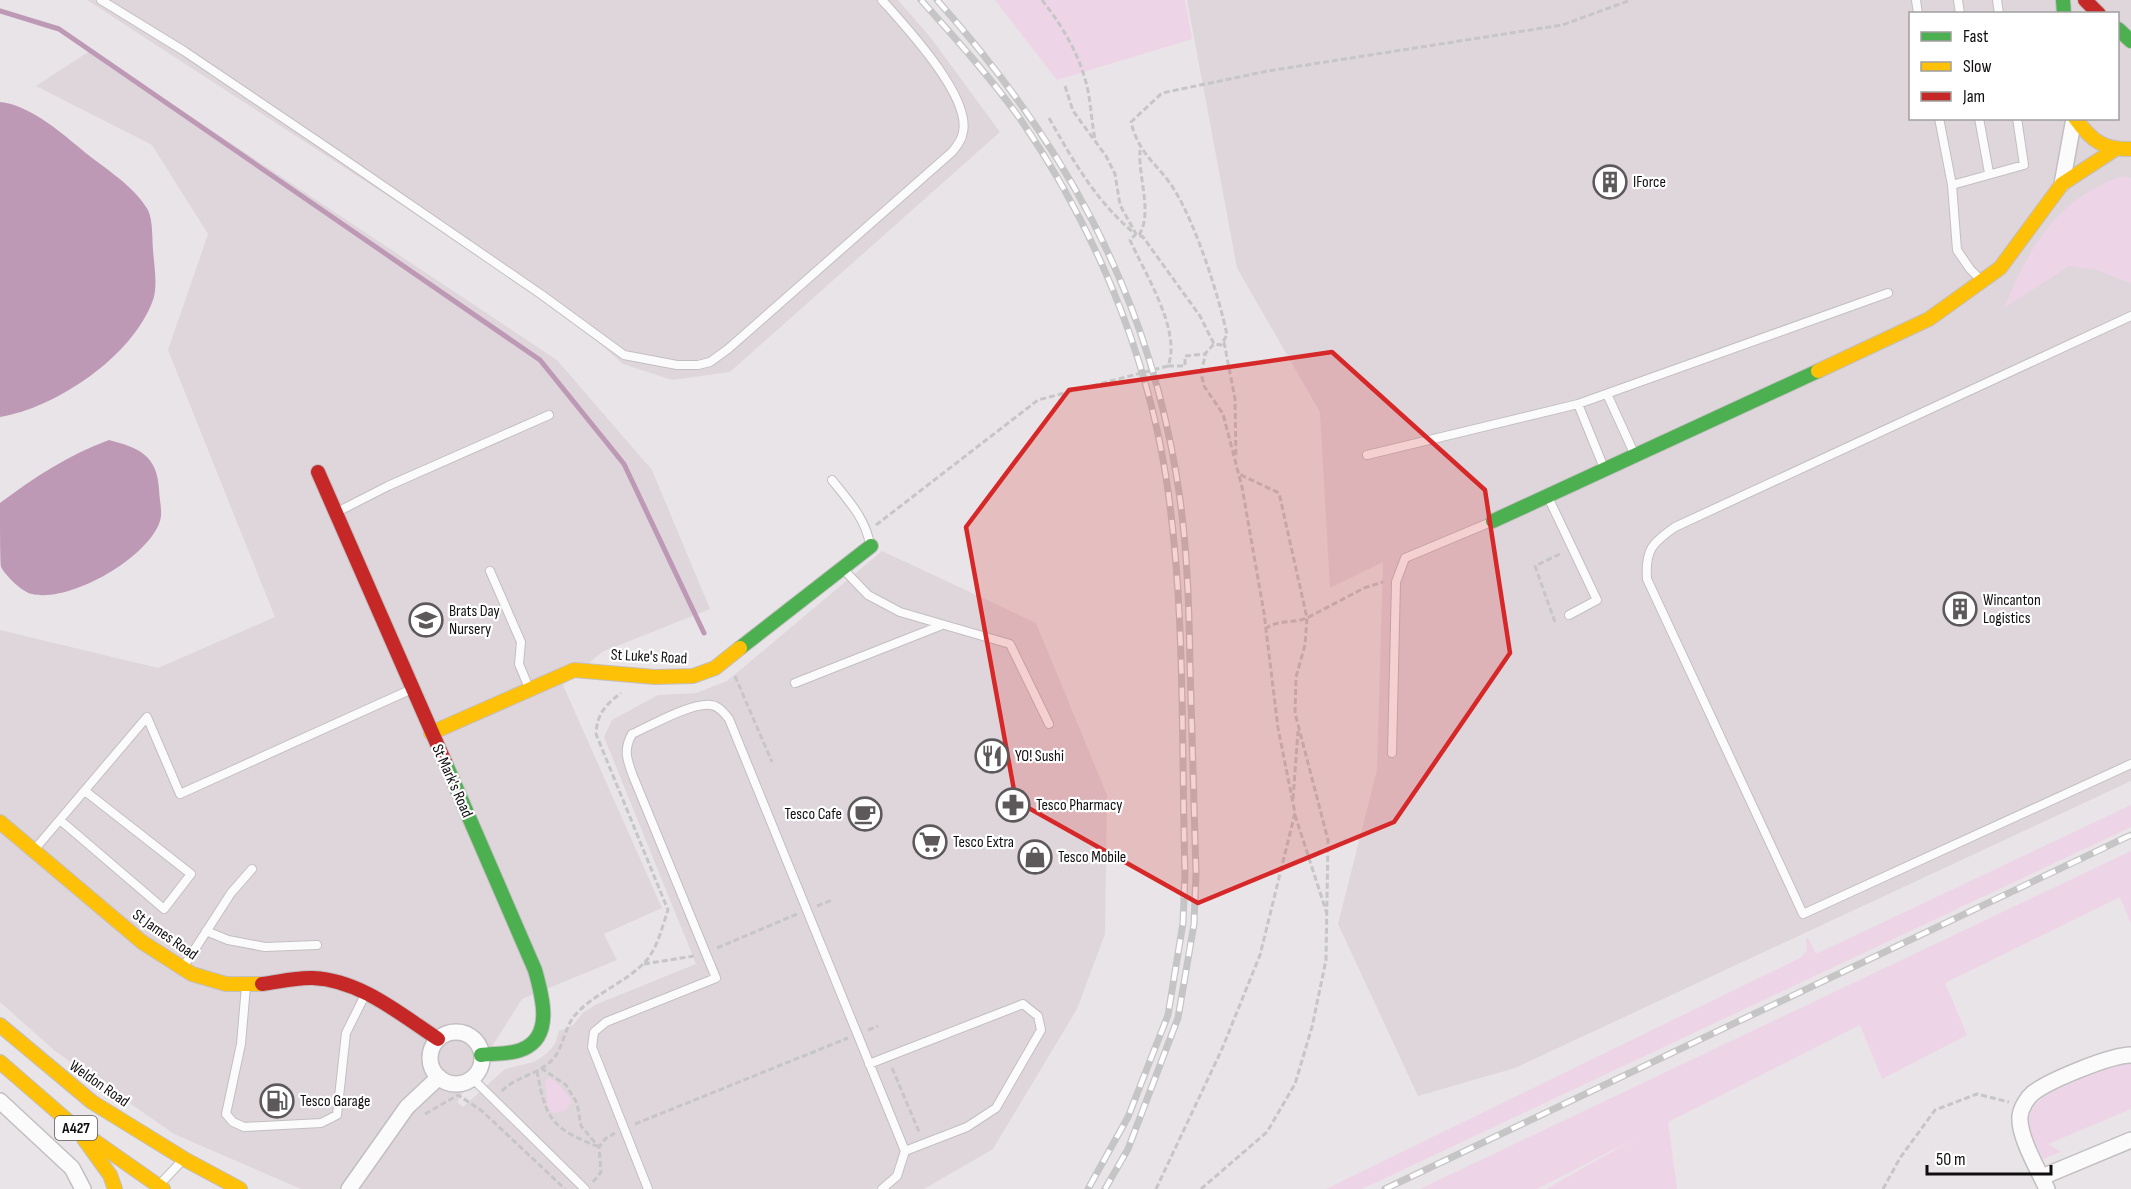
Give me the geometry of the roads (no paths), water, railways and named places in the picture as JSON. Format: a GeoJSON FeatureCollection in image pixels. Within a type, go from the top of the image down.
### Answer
{"type":"FeatureCollection","features":[{"type":"Feature","properties":{"kind":"main road"},"geometry":{"type":"LineString","coordinates":[[2085,0],[2097,12]]}},
{"type":"Feature","properties":{"kind":"main road"},"geometry":{"type":"LineString","coordinates":[[2119,30],[2131,42]]}},
{"type":"Feature","properties":{"kind":"main road"},"geometry":{"type":"LineString","coordinates":[[2076,120],[2096,144],[2114,150],[2131,149]]}},
{"type":"Feature","properties":{"kind":"main road"},"geometry":{"type":"LineString","coordinates":[[1493,521],[1929,319],[2000,268],[2062,184],[2114,150]]}},
{"type":"Feature","properties":{"kind":"main road","name":"St Mark's Road"},"geometry":{"type":"LineString","coordinates":[[318,472],[535,970],[544,1002],[540,1033],[525,1049],[481,1055]]}},
{"type":"Feature","properties":{"kind":"main road","name":"St Luke's Road"},"geometry":{"type":"LineString","coordinates":[[431,733],[574,670],[655,677],[700,674],[727,662],[871,546]]}},
{"type":"Feature","properties":{"kind":"main road","name":"St James Road"},"geometry":{"type":"LineString","coordinates":[[0,822],[142,942],[192,974],[226,984],[246,985],[313,978],[344,984],[366,993],[438,1039]]}},
{"type":"Feature","properties":{"kind":"main road","name":"Weldon Road"},"geometry":{"type":"LineString","coordinates":[[0,1026],[92,1102],[186,1160]]}},
{"type":"Feature","properties":{"kind":"main road","name":"A427"},"geometry":{"type":"LineString","coordinates":[[0,1062],[76,1128],[159,1188]]}},
{"type":"Feature","properties":{"kind":"main road"},"geometry":{"type":"LineString","coordinates":[[92,1102],[136,1146]]}},
{"type":"Feature","properties":{"kind":"main road"},"geometry":{"type":"LineString","coordinates":[[76,1128],[110,1175],[115,1189]]}},
{"type":"Feature","properties":{"kind":"main road","name":"A427"},"geometry":{"type":"LineString","coordinates":[[186,1160],[240,1189]]}},
{"type":"Feature","properties":{"kind":"main road"},"geometry":{"type":"LineString","coordinates":[[157,1169],[159,1188]]}},
{"type":"Feature","properties":{"kind":"street"},"geometry":{"type":"LineString","coordinates":[[2062,184],[2074,120]]}},
{"type":"Feature","properties":{"kind":"street"},"geometry":{"type":"LineString","coordinates":[[452,1032],[468,1035],[474,1040],[481,1055],[479,1069],[472,1078],[460,1083],[452,1083],[439,1077],[430,1061],[433,1046],[438,1039],[452,1032]]}},
{"type":"Feature","properties":{"kind":"street"},"geometry":{"type":"LineString","coordinates":[[2131,1055],[2121,1055],[2098,1062],[2034,1092],[2024,1105],[2020,1116],[2023,1133],[2044,1183],[2131,1140]]}},
{"type":"Feature","properties":{"kind":"street"},"geometry":{"type":"LineString","coordinates":[[349,1189],[407,1107],[439,1077]]}},
{"type":"Feature","properties":{"kind":"street"},"geometry":{"type":"LineString","coordinates":[[0,1101],[72,1168],[83,1189]]}},
{"type":"Feature","properties":{"kind":"lane"},"geometry":{"type":"LineString","coordinates":[[101,0],[193,57],[424,213],[542,295],[607,345],[635,359],[698,365],[710,362],[728,350],[952,152],[959,143],[964,130],[961,111],[953,92],[930,58],[882,0]]}},
{"type":"Feature","properties":{"kind":"lane"},"geometry":{"type":"LineString","coordinates":[[1939,120],[1952,185],[1957,250],[1970,269],[1983,282]]}},
{"type":"Feature","properties":{"kind":"lane"},"geometry":{"type":"LineString","coordinates":[[1979,120],[1989,173]]}},
{"type":"Feature","properties":{"kind":"lane"},"geometry":{"type":"LineString","coordinates":[[1952,185],[2024,165],[2016,120]]}},
{"type":"Feature","properties":{"kind":"lane"},"geometry":{"type":"LineString","coordinates":[[1367,455],[1578,404],[1888,293]]}},
{"type":"Feature","properties":{"kind":"lane"},"geometry":{"type":"LineString","coordinates":[[2131,316],[1676,527],[1656,540],[1646,560],[1647,579],[1803,914],[2131,764]]}},
{"type":"Feature","properties":{"kind":"lane"},"geometry":{"type":"LineString","coordinates":[[1607,394],[1635,455]]}},
{"type":"Feature","properties":{"kind":"lane"},"geometry":{"type":"LineString","coordinates":[[1578,404],[1605,469]]}},
{"type":"Feature","properties":{"kind":"lane"},"geometry":{"type":"LineString","coordinates":[[336,513],[388,486],[549,415]]}},
{"type":"Feature","properties":{"kind":"lane"},"geometry":{"type":"LineString","coordinates":[[832,480],[861,518],[868,532],[871,546]]}},
{"type":"Feature","properties":{"kind":"lane"},"geometry":{"type":"LineString","coordinates":[[1548,496],[1597,600],[1569,615]]}},
{"type":"Feature","properties":{"kind":"lane"},"geometry":{"type":"LineString","coordinates":[[1392,753],[1398,577],[1405,558],[1493,521]]}},
{"type":"Feature","properties":{"kind":"lane"},"geometry":{"type":"LineString","coordinates":[[844,570],[868,595],[900,612],[1010,644],[1049,724]]}},
{"type":"Feature","properties":{"kind":"lane"},"geometry":{"type":"LineString","coordinates":[[490,571],[521,642],[519,664],[530,690]]}},
{"type":"Feature","properties":{"kind":"lane"},"geometry":{"type":"LineString","coordinates":[[795,683],[942,625]]}},
{"type":"Feature","properties":{"kind":"lane"},"geometry":{"type":"LineString","coordinates":[[34,851],[147,717],[180,794],[412,689]]}},
{"type":"Feature","properties":{"kind":"lane"},"geometry":{"type":"LineString","coordinates":[[648,1189],[626,1128],[592,1047],[594,1032],[606,1022],[716,978],[625,757],[626,744],[632,734],[696,706],[710,705],[721,709],[729,719],[905,1151],[897,1176],[882,1189]]}},
{"type":"Feature","properties":{"kind":"lane"},"geometry":{"type":"LineString","coordinates":[[60,820],[164,909],[191,874],[85,790]]}},
{"type":"Feature","properties":{"kind":"lane"},"geometry":{"type":"LineString","coordinates":[[182,968],[231,893],[252,869]]}},
{"type":"Feature","properties":{"kind":"lane"},"geometry":{"type":"LineString","coordinates":[[206,931],[228,940],[265,947],[317,945]]}},
{"type":"Feature","properties":{"kind":"lane"},"geometry":{"type":"LineString","coordinates":[[246,985],[241,1044],[226,1114],[233,1122],[244,1127],[321,1123],[337,1115],[346,1033],[366,993]]}},
{"type":"Feature","properties":{"kind":"lane"},"geometry":{"type":"LineString","coordinates":[[869,1064],[1023,1004],[1038,1016],[1041,1030],[996,1108],[967,1127],[905,1151]]}},
{"type":"Feature","properties":{"kind":"lane"},"geometry":{"type":"LineString","coordinates":[[472,1078],[588,1186]]}},
{"type":"Feature","properties":{"kind":"lane"},"geometry":{"type":"LineString","coordinates":[[159,1188],[173,1167],[186,1160]]}},
{"type":"Feature","properties":{"kind":"waterway"},"geometry":{"type":"LineString","coordinates":[[0,11],[59,29],[540,360],[624,464],[704,633]]}},
{"type":"Feature","properties":{"kind":"railway"},"geometry":{"type":"LineString","coordinates":[[921,0],[1010,104],[1047,160],[1071,202],[1113,290],[1130,336],[1145,382],[1166,477],[1177,575],[1182,674],[1185,873],[1183,923],[1168,1015],[1128,1117],[1088,1189]]}},
{"type":"Feature","properties":{"kind":"railway"},"geometry":{"type":"LineString","coordinates":[[937,0],[982,53],[1022,106],[1059,162],[1091,219],[1119,278],[1143,340],[1162,405],[1180,497],[1189,617],[1196,873],[1194,924],[1178,1018],[1128,1149],[1105,1189]]}},
{"type":"Feature","properties":{"kind":"railway"},"geometry":{"type":"LineString","coordinates":[[1385,1189],[2131,835]]}},
{"type":"Feature","properties":{"kind":"place","name":"IForce"},"geometry":{"type":"Point","coordinates":[1610,182]}},
{"type":"Feature","properties":{"kind":"place","name":"Wincanton Logistics"},"geometry":{"type":"Point","coordinates":[1960,609]}},
{"type":"Feature","properties":{"kind":"place","name":"Brats Day Nursery"},"geometry":{"type":"Point","coordinates":[426,620]}},
{"type":"Feature","properties":{"kind":"place","name":"YO! Sushi"},"geometry":{"type":"Point","coordinates":[992,756]}},
{"type":"Feature","properties":{"kind":"place","name":"Tesco Pharmacy"},"geometry":{"type":"Point","coordinates":[1013,805]}},
{"type":"Feature","properties":{"kind":"place","name":"Tesco Cafe"},"geometry":{"type":"Point","coordinates":[865,814]}},
{"type":"Feature","properties":{"kind":"place","name":"Tesco Extra"},"geometry":{"type":"Point","coordinates":[930,842]}},
{"type":"Feature","properties":{"kind":"place","name":"Tesco Mobile"},"geometry":{"type":"Point","coordinates":[1035,857]}},
{"type":"Feature","properties":{"kind":"place","name":"Tesco Garage"},"geometry":{"type":"Point","coordinates":[277,1101]}}]}
